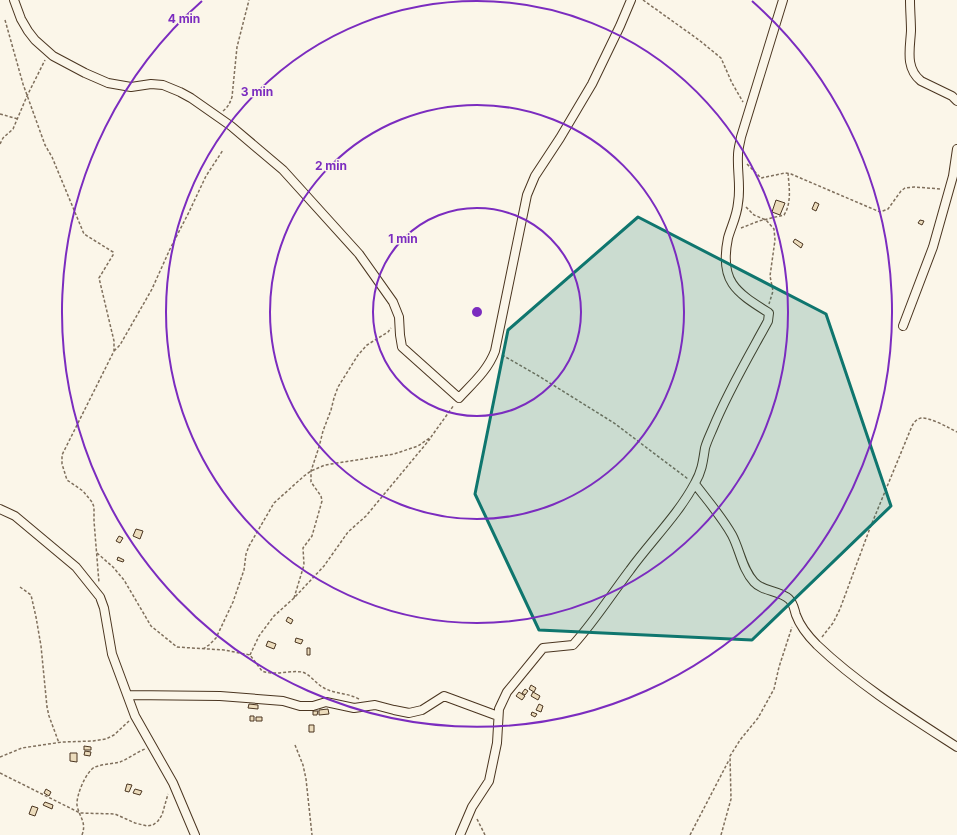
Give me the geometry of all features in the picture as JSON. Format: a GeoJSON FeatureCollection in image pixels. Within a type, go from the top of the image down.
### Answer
{"type":"FeatureCollection","features":[{"type":"Feature","properties":{"kind":"street"},"geometry":{"type":"LineString","coordinates":[[14,0],[21,19],[28,30],[35,40],[49,53],[84,73],[108,83],[131,87],[151,84],[163,85],[191,98],[215,114],[256,146],[283,170],[360,254],[393,302],[399,316],[402,347],[459,398],[484,372],[492,360],[527,195],[535,176],[560,138],[592,84],[620,26],[630,0]]}},
{"type":"Feature","properties":{"kind":"street"},"geometry":{"type":"LineString","coordinates":[[460,835],[472,807],[489,781],[497,743],[498,709],[507,692],[543,648],[573,645],[586,631],[630,569],[663,528],[695,484],[701,471],[706,446],[713,427],[768,321],[769,313],[738,292],[730,281],[726,269],[725,259],[739,198],[738,156],[741,137],[783,0]]}},
{"type":"Feature","properties":{"kind":"street"},"geometry":{"type":"LineString","coordinates":[[910,0],[911,30],[909,58],[912,69],[917,78],[921,81],[952,96],[957,101]]}},
{"type":"Feature","properties":{"kind":"street"},"geometry":{"type":"LineString","coordinates":[[903,326],[933,246],[949,194],[954,176],[957,150]]}},
{"type":"Feature","properties":{"kind":"street"},"geometry":{"type":"LineString","coordinates":[[695,484],[732,535],[746,571],[755,583],[783,594],[791,600],[795,608],[796,616],[816,644],[864,684],[957,747]]}},
{"type":"Feature","properties":{"kind":"street"},"geometry":{"type":"LineString","coordinates":[[0,509],[15,516],[76,566],[100,597],[104,608],[112,654],[136,716],[172,781],[195,835]]}},
{"type":"Feature","properties":{"kind":"street"},"geometry":{"type":"LineString","coordinates":[[128,695],[220,696],[283,701],[300,706],[313,706],[326,702],[354,708],[375,705],[409,713],[417,712],[444,696],[498,716]]}},
{"type":"Feature","properties":{"kind":"path"},"geometry":{"type":"LineString","coordinates":[[215,114],[227,108],[230,103],[237,47],[249,0]]}},
{"type":"Feature","properties":{"kind":"path"},"geometry":{"type":"LineString","coordinates":[[643,0],[699,40],[721,58],[748,114]]}},
{"type":"Feature","properties":{"kind":"path"},"geometry":{"type":"LineString","coordinates":[[5,20],[23,84],[45,145],[52,157],[84,234],[114,252],[99,280],[114,341],[114,351]]}},
{"type":"Feature","properties":{"kind":"path"},"geometry":{"type":"LineString","coordinates":[[0,144],[3,138],[13,129],[27,96],[49,53]]}},
{"type":"Feature","properties":{"kind":"path"},"geometry":{"type":"LineString","coordinates":[[0,114],[18,119]]}},
{"type":"Feature","properties":{"kind":"path"},"geometry":{"type":"LineString","coordinates":[[100,597],[94,507],[83,491],[67,480],[62,455],[114,351],[120,345],[149,296],[206,176],[223,150]]}},
{"type":"Feature","properties":{"kind":"path"},"geometry":{"type":"LineString","coordinates":[[738,156],[761,178],[788,173],[880,212],[888,209],[902,191],[909,187],[938,188],[949,194]]}},
{"type":"Feature","properties":{"kind":"path"},"geometry":{"type":"LineString","coordinates":[[730,232],[784,215],[787,211],[789,199],[788,173]]}},
{"type":"Feature","properties":{"kind":"path"},"geometry":{"type":"LineString","coordinates":[[739,198],[754,215],[766,220],[774,229],[775,234],[770,269],[773,291],[769,302],[769,313]]}},
{"type":"Feature","properties":{"kind":"path"},"geometry":{"type":"LineString","coordinates":[[294,598],[303,571],[304,544],[312,536],[322,501],[311,482],[311,471],[338,387],[362,350],[367,345],[388,332],[399,316]]}},
{"type":"Feature","properties":{"kind":"path"},"geometry":{"type":"LineString","coordinates":[[495,351],[537,375],[614,423],[695,484]]}},
{"type":"Feature","properties":{"kind":"path"},"geometry":{"type":"LineString","coordinates":[[250,655],[259,636],[274,616],[294,598],[324,566],[348,532],[366,516],[431,438],[459,398]]}},
{"type":"Feature","properties":{"kind":"path"},"geometry":{"type":"LineString","coordinates":[[816,644],[833,623],[840,609],[872,521],[912,426],[916,420],[922,418],[928,419],[957,432]]}},
{"type":"Feature","properties":{"kind":"path"},"geometry":{"type":"LineString","coordinates":[[203,649],[216,638],[228,614],[244,570],[248,546],[274,503],[311,471],[325,465],[394,454],[418,446],[431,438]]}},
{"type":"Feature","properties":{"kind":"path"},"geometry":{"type":"LineString","coordinates":[[96,553],[113,567],[124,580],[151,626],[177,646],[224,650],[250,655],[262,671],[273,674],[304,673],[323,688],[355,697],[367,705]]}},
{"type":"Feature","properties":{"kind":"path"},"geometry":{"type":"LineString","coordinates":[[20,587],[31,595],[41,646],[47,707],[59,743]]}},
{"type":"Feature","properties":{"kind":"path"},"geometry":{"type":"LineString","coordinates":[[690,835],[729,759],[731,752],[761,713],[774,689],[779,667],[796,616]]}},
{"type":"Feature","properties":{"kind":"path"},"geometry":{"type":"LineString","coordinates":[[0,757],[22,748],[106,739],[114,735],[136,716]]}},
{"type":"Feature","properties":{"kind":"path"},"geometry":{"type":"LineString","coordinates":[[295,745],[303,765],[306,779],[312,835]]}},
{"type":"Feature","properties":{"kind":"path"},"geometry":{"type":"LineString","coordinates":[[82,835],[84,824],[77,801],[82,785],[89,773],[95,767],[119,762],[143,750],[155,750]]}},
{"type":"Feature","properties":{"kind":"path"},"geometry":{"type":"LineString","coordinates":[[721,835],[731,799],[729,759]]}},
{"type":"Feature","properties":{"kind":"path"},"geometry":{"type":"LineString","coordinates":[[0,774],[80,813],[115,814],[142,825],[153,825],[158,821],[162,815],[172,781]]}},
{"type":"Feature","properties":{"kind":"path"},"geometry":{"type":"LineString","coordinates":[[472,807],[484,835]]}},
{"type":"Feature","properties":{"kind":"highlighted area"},"geometry":{"type":"Polygon","coordinates":[[[638,217],[826,314],[891,506],[752,640],[539,630],[475,494],[508,330],[638,217]]]}},
{"type":"Feature","properties":{"kind":"building"},"geometry":{"type":"Polygon","coordinates":[[[776,200],[785,203],[780,215],[772,212],[776,200]]]}},
{"type":"Feature","properties":{"kind":"building"},"geometry":{"type":"Polygon","coordinates":[[[815,202],[819,204],[816,211],[812,209],[815,202]]]}},
{"type":"Feature","properties":{"kind":"building"},"geometry":{"type":"Polygon","coordinates":[[[920,220],[924,221],[922,225],[918,223],[920,220]]]}},
{"type":"Feature","properties":{"kind":"building"},"geometry":{"type":"Polygon","coordinates":[[[795,239],[803,244],[801,248],[793,242],[795,239]]]}},
{"type":"Feature","properties":{"kind":"building"},"geometry":{"type":"Polygon","coordinates":[[[136,529],[143,531],[140,539],[133,536],[136,529]]]}},
{"type":"Feature","properties":{"kind":"building"},"geometry":{"type":"Polygon","coordinates":[[[119,536],[123,538],[120,543],[116,541],[119,536]]]}},
{"type":"Feature","properties":{"kind":"building"},"geometry":{"type":"Polygon","coordinates":[[[118,557],[124,560],[123,562],[117,560],[118,557]]]}},
{"type":"Feature","properties":{"kind":"building"},"geometry":{"type":"Polygon","coordinates":[[[288,617],[293,620],[291,624],[286,621],[288,617]]]}},
{"type":"Feature","properties":{"kind":"building"},"geometry":{"type":"Polygon","coordinates":[[[296,638],[303,640],[301,644],[295,642],[296,638]]]}},
{"type":"Feature","properties":{"kind":"building"},"geometry":{"type":"Polygon","coordinates":[[[268,641],[276,644],[274,649],[266,646],[268,641]]]}},
{"type":"Feature","properties":{"kind":"building"},"geometry":{"type":"Polygon","coordinates":[[[307,648],[310,648],[310,655],[307,655],[307,648]]]}},
{"type":"Feature","properties":{"kind":"building"},"geometry":{"type":"Polygon","coordinates":[[[531,685],[536,688],[534,692],[529,689],[531,685]]]}},
{"type":"Feature","properties":{"kind":"building"},"geometry":{"type":"Polygon","coordinates":[[[525,689],[528,691],[525,695],[522,693],[525,689]]]}},
{"type":"Feature","properties":{"kind":"building"},"geometry":{"type":"Polygon","coordinates":[[[519,692],[525,696],[522,700],[516,696],[519,692]]]}},
{"type":"Feature","properties":{"kind":"building"},"geometry":{"type":"Polygon","coordinates":[[[533,692],[540,696],[538,700],[531,696],[533,692]]]}},
{"type":"Feature","properties":{"kind":"building"},"geometry":{"type":"Polygon","coordinates":[[[249,704],[258,705],[258,709],[248,708],[249,704]]]}},
{"type":"Feature","properties":{"kind":"building"},"geometry":{"type":"Polygon","coordinates":[[[539,704],[543,706],[541,712],[536,710],[539,704]]]}},
{"type":"Feature","properties":{"kind":"building"},"geometry":{"type":"Polygon","coordinates":[[[328,709],[329,714],[319,715],[319,710],[328,709]]]}},
{"type":"Feature","properties":{"kind":"building"},"geometry":{"type":"Polygon","coordinates":[[[313,711],[318,711],[317,715],[313,715],[313,711]]]}},
{"type":"Feature","properties":{"kind":"building"},"geometry":{"type":"Polygon","coordinates":[[[532,712],[537,714],[535,717],[531,715],[532,712]]]}},
{"type":"Feature","properties":{"kind":"building"},"geometry":{"type":"Polygon","coordinates":[[[250,716],[254,716],[254,721],[250,721],[250,716]]]}},
{"type":"Feature","properties":{"kind":"building"},"geometry":{"type":"Polygon","coordinates":[[[256,717],[262,717],[262,721],[256,721],[256,717]]]}},
{"type":"Feature","properties":{"kind":"building"},"geometry":{"type":"Polygon","coordinates":[[[309,725],[314,725],[314,732],[309,732],[309,725]]]}},
{"type":"Feature","properties":{"kind":"building"},"geometry":{"type":"Polygon","coordinates":[[[84,746],[91,747],[91,750],[84,750],[84,746]]]}},
{"type":"Feature","properties":{"kind":"building"},"geometry":{"type":"Polygon","coordinates":[[[85,751],[91,752],[90,756],[84,755],[85,751]]]}},
{"type":"Feature","properties":{"kind":"building"},"geometry":{"type":"Polygon","coordinates":[[[70,753],[77,753],[77,762],[70,761],[70,753]]]}},
{"type":"Feature","properties":{"kind":"building"},"geometry":{"type":"Polygon","coordinates":[[[127,784],[132,785],[129,792],[125,791],[127,784]]]}},
{"type":"Feature","properties":{"kind":"building"},"geometry":{"type":"Polygon","coordinates":[[[46,789],[51,792],[49,796],[44,793],[46,789]]]}},
{"type":"Feature","properties":{"kind":"building"},"geometry":{"type":"Polygon","coordinates":[[[135,789],[142,791],[140,795],[133,793],[135,789]]]}},
{"type":"Feature","properties":{"kind":"building"},"geometry":{"type":"Polygon","coordinates":[[[45,802],[53,805],[52,809],[43,805],[45,802]]]}},
{"type":"Feature","properties":{"kind":"building"},"geometry":{"type":"Polygon","coordinates":[[[32,806],[38,808],[35,816],[29,814],[32,806]]]}}]}
